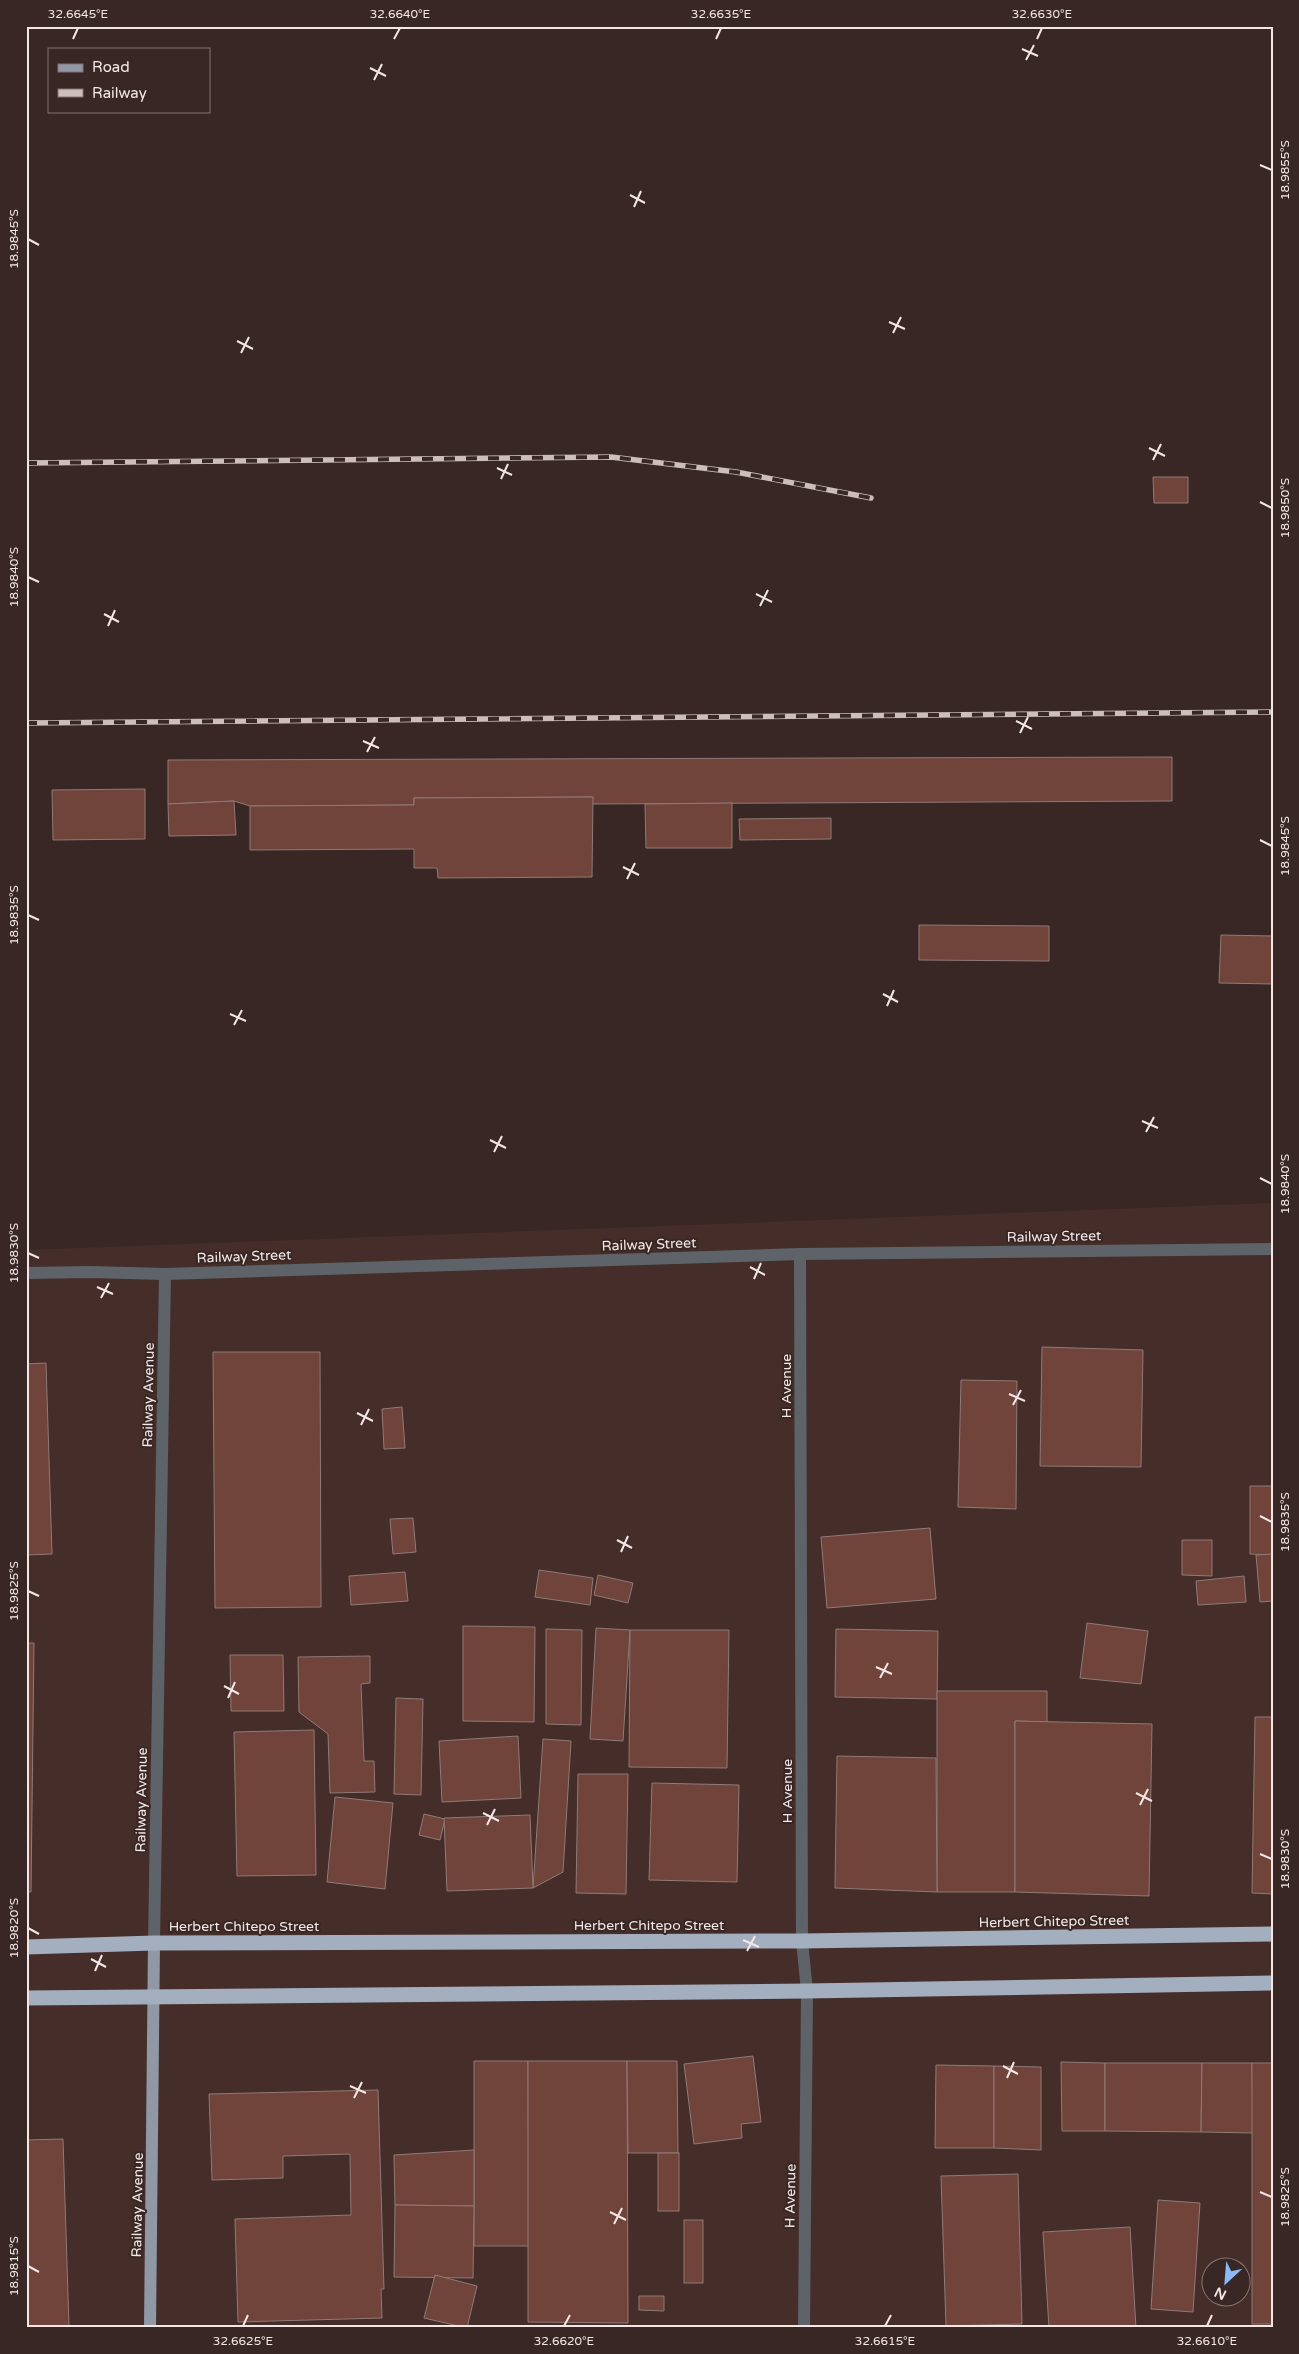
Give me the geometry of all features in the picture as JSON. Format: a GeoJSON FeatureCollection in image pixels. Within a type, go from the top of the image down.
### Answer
{"type":"FeatureCollection","features":[{"type":"Feature","properties":{"kind":"highway","name":"Herbert Chitepo Street"},"geometry":{"type":"LineString","coordinates":[[26,1946],[154,1943],[802,1941],[1273,1934]]}},
{"type":"Feature","properties":{"kind":"highway"},"geometry":{"type":"LineString","coordinates":[[26,1998],[807,1991],[1273,1983]]}},
{"type":"Feature","properties":{"kind":"main road","name":"Railway Avenue"},"geometry":{"type":"LineString","coordinates":[[150,2328],[154,1943]]}},
{"type":"Feature","properties":{"kind":"street","name":"Railway Street"},"geometry":{"type":"LineString","coordinates":[[26,1273],[165,1274],[800,1254],[1273,1249]]}},
{"type":"Feature","properties":{"kind":"street","name":"H Avenue"},"geometry":{"type":"LineString","coordinates":[[800,1254],[802,1941],[807,1991],[804,2328]]}},
{"type":"Feature","properties":{"kind":"street","name":"Railway Avenue"},"geometry":{"type":"LineString","coordinates":[[154,1943],[165,1274]]}},
{"type":"Feature","properties":{"kind":"shaded area"},"geometry":{"type":"Polygon","coordinates":[[[1273,1203],[1273,2328],[26,2328],[26,1250],[1273,1203]]]}},
{"type":"Feature","properties":{"kind":"building"},"geometry":{"type":"Polygon","coordinates":[[[1153,477],[1188,477],[1188,503],[1154,503],[1153,477]]]}},
{"type":"Feature","properties":{"kind":"building"},"geometry":{"type":"Polygon","coordinates":[[[1172,757],[1172,801],[592,804],[593,797],[414,798],[414,805],[250,806],[234,801],[168,804],[168,760],[1172,757]]]}},
{"type":"Feature","properties":{"kind":"building"},"geometry":{"type":"Polygon","coordinates":[[[145,789],[145,839],[53,840],[52,790],[145,789]]]}},
{"type":"Feature","properties":{"kind":"building"},"geometry":{"type":"Polygon","coordinates":[[[593,797],[592,877],[438,878],[437,868],[414,868],[414,849],[250,850],[250,806],[414,805],[414,798],[593,797]]]}},
{"type":"Feature","properties":{"kind":"building"},"geometry":{"type":"Polygon","coordinates":[[[234,801],[236,835],[169,836],[168,804],[234,801]]]}},
{"type":"Feature","properties":{"kind":"building"},"geometry":{"type":"Polygon","coordinates":[[[732,803],[732,848],[646,848],[645,804],[732,803]]]}},
{"type":"Feature","properties":{"kind":"building"},"geometry":{"type":"Polygon","coordinates":[[[831,818],[831,839],[740,840],[739,819],[831,818]]]}},
{"type":"Feature","properties":{"kind":"building"},"geometry":{"type":"Polygon","coordinates":[[[919,925],[1049,926],[1049,961],[919,960],[919,925]]]}},
{"type":"Feature","properties":{"kind":"building"},"geometry":{"type":"Polygon","coordinates":[[[1221,935],[1273,936],[1273,984],[1219,983],[1221,935]]]}},
{"type":"Feature","properties":{"kind":"building"},"geometry":{"type":"Polygon","coordinates":[[[1042,1347],[1143,1350],[1141,1467],[1040,1466],[1042,1347]]]}},
{"type":"Feature","properties":{"kind":"building"},"geometry":{"type":"Polygon","coordinates":[[[213,1352],[320,1352],[321,1607],[215,1608],[213,1352]]]}},
{"type":"Feature","properties":{"kind":"building"},"geometry":{"type":"Polygon","coordinates":[[[46,1363],[52,1554],[26,1555],[26,1364],[46,1363]]]}},
{"type":"Feature","properties":{"kind":"building"},"geometry":{"type":"Polygon","coordinates":[[[961,1380],[1017,1381],[1016,1509],[958,1507],[961,1380]]]}},
{"type":"Feature","properties":{"kind":"building"},"geometry":{"type":"Polygon","coordinates":[[[402,1407],[405,1448],[384,1449],[382,1409],[402,1407]]]}},
{"type":"Feature","properties":{"kind":"building"},"geometry":{"type":"Polygon","coordinates":[[[1250,1486],[1273,1486],[1273,1555],[1250,1554],[1250,1486]]]}},
{"type":"Feature","properties":{"kind":"building"},"geometry":{"type":"Polygon","coordinates":[[[413,1518],[416,1552],[393,1554],[390,1519],[413,1518]]]}},
{"type":"Feature","properties":{"kind":"building"},"geometry":{"type":"Polygon","coordinates":[[[930,1528],[936,1599],[827,1608],[821,1537],[930,1528]]]}},
{"type":"Feature","properties":{"kind":"building"},"geometry":{"type":"Polygon","coordinates":[[[1182,1540],[1212,1540],[1212,1576],[1182,1575],[1182,1540]]]}},
{"type":"Feature","properties":{"kind":"building"},"geometry":{"type":"Polygon","coordinates":[[[1273,1554],[1273,1601],[1260,1602],[1256,1555],[1273,1554]]]}},
{"type":"Feature","properties":{"kind":"building"},"geometry":{"type":"Polygon","coordinates":[[[539,1570],[593,1578],[590,1605],[535,1597],[539,1570]]]}},
{"type":"Feature","properties":{"kind":"building"},"geometry":{"type":"Polygon","coordinates":[[[405,1572],[408,1601],[351,1605],[349,1576],[405,1572]]]}},
{"type":"Feature","properties":{"kind":"building"},"geometry":{"type":"Polygon","coordinates":[[[598,1575],[633,1583],[628,1603],[594,1595],[598,1575]]]}},
{"type":"Feature","properties":{"kind":"building"},"geometry":{"type":"Polygon","coordinates":[[[1244,1576],[1246,1602],[1198,1605],[1196,1581],[1244,1576]]]}},
{"type":"Feature","properties":{"kind":"building"},"geometry":{"type":"Polygon","coordinates":[[[1087,1623],[1148,1631],[1141,1684],[1080,1678],[1087,1623]]]}},
{"type":"Feature","properties":{"kind":"building"},"geometry":{"type":"Polygon","coordinates":[[[463,1626],[535,1627],[534,1722],[463,1721],[463,1626]]]}},
{"type":"Feature","properties":{"kind":"building"},"geometry":{"type":"Polygon","coordinates":[[[596,1628],[630,1630],[623,1741],[590,1739],[596,1628]]]}},
{"type":"Feature","properties":{"kind":"building"},"geometry":{"type":"Polygon","coordinates":[[[546,1629],[582,1630],[581,1725],[546,1724],[546,1629]]]}},
{"type":"Feature","properties":{"kind":"building"},"geometry":{"type":"Polygon","coordinates":[[[836,1629],[938,1631],[937,1699],[835,1697],[836,1629]]]}},
{"type":"Feature","properties":{"kind":"building"},"geometry":{"type":"Polygon","coordinates":[[[630,1630],[729,1630],[727,1768],[629,1767],[630,1630]]]}},
{"type":"Feature","properties":{"kind":"building"},"geometry":{"type":"Polygon","coordinates":[[[26,1643],[34,1643],[31,1892],[26,1892],[26,1643]]]}},
{"type":"Feature","properties":{"kind":"building"},"geometry":{"type":"Polygon","coordinates":[[[230,1655],[283,1655],[284,1711],[231,1711],[230,1655]]]}},
{"type":"Feature","properties":{"kind":"building"},"geometry":{"type":"Polygon","coordinates":[[[370,1656],[370,1683],[361,1684],[364,1761],[374,1761],[375,1792],[330,1793],[328,1734],[299,1712],[298,1657],[370,1656]]]}},
{"type":"Feature","properties":{"kind":"building"},"geometry":{"type":"Polygon","coordinates":[[[937,1691],[1047,1691],[1047,1722],[1015,1721],[1015,1892],[937,1892],[937,1691]]]}},
{"type":"Feature","properties":{"kind":"building"},"geometry":{"type":"Polygon","coordinates":[[[396,1698],[423,1699],[421,1795],[394,1794],[396,1698]]]}},
{"type":"Feature","properties":{"kind":"building"},"geometry":{"type":"Polygon","coordinates":[[[1255,1717],[1273,1717],[1273,1894],[1252,1893],[1255,1717]]]}},
{"type":"Feature","properties":{"kind":"building"},"geometry":{"type":"Polygon","coordinates":[[[1015,1721],[1152,1724],[1149,1896],[1015,1892],[1015,1721]]]}},
{"type":"Feature","properties":{"kind":"building"},"geometry":{"type":"Polygon","coordinates":[[[314,1730],[316,1875],[237,1876],[234,1732],[314,1730]]]}},
{"type":"Feature","properties":{"kind":"building"},"geometry":{"type":"Polygon","coordinates":[[[518,1736],[521,1798],[442,1802],[439,1741],[518,1736]]]}},
{"type":"Feature","properties":{"kind":"building"},"geometry":{"type":"Polygon","coordinates":[[[543,1739],[571,1741],[563,1872],[533,1888],[543,1739]]]}},
{"type":"Feature","properties":{"kind":"building"},"geometry":{"type":"Polygon","coordinates":[[[837,1756],[936,1758],[937,1892],[835,1888],[837,1756]]]}},
{"type":"Feature","properties":{"kind":"building"},"geometry":{"type":"Polygon","coordinates":[[[578,1774],[628,1774],[626,1894],[576,1893],[578,1774]]]}},
{"type":"Feature","properties":{"kind":"building"},"geometry":{"type":"Polygon","coordinates":[[[652,1783],[739,1785],[737,1882],[649,1880],[652,1783]]]}},
{"type":"Feature","properties":{"kind":"building"},"geometry":{"type":"Polygon","coordinates":[[[335,1797],[393,1803],[385,1889],[327,1882],[335,1797]]]}},
{"type":"Feature","properties":{"kind":"building"},"geometry":{"type":"Polygon","coordinates":[[[424,1814],[445,1819],[440,1840],[419,1835],[424,1814]]]}},
{"type":"Feature","properties":{"kind":"building"},"geometry":{"type":"Polygon","coordinates":[[[530,1815],[533,1888],[447,1891],[444,1818],[530,1815]]]}},
{"type":"Feature","properties":{"kind":"building"},"geometry":{"type":"Polygon","coordinates":[[[753,2056],[761,2122],[741,2124],[742,2138],[694,2144],[684,2064],[753,2056]]]}},
{"type":"Feature","properties":{"kind":"building"},"geometry":{"type":"Polygon","coordinates":[[[474,2061],[528,2061],[529,2246],[474,2246],[474,2061]]]}},
{"type":"Feature","properties":{"kind":"building"},"geometry":{"type":"Polygon","coordinates":[[[528,2061],[627,2061],[628,2323],[528,2322],[528,2061]]]}},
{"type":"Feature","properties":{"kind":"building"},"geometry":{"type":"Polygon","coordinates":[[[627,2061],[677,2061],[678,2153],[628,2153],[627,2061]]]}},
{"type":"Feature","properties":{"kind":"building"},"geometry":{"type":"Polygon","coordinates":[[[1061,2062],[1105,2063],[1105,2131],[1062,2131],[1061,2062]]]}},
{"type":"Feature","properties":{"kind":"building"},"geometry":{"type":"Polygon","coordinates":[[[1105,2063],[1202,2063],[1201,2132],[1105,2131],[1105,2063]]]}},
{"type":"Feature","properties":{"kind":"building"},"geometry":{"type":"Polygon","coordinates":[[[1202,2063],[1252,2063],[1253,2133],[1201,2132],[1202,2063]]]}},
{"type":"Feature","properties":{"kind":"building"},"geometry":{"type":"Polygon","coordinates":[[[1252,2063],[1273,2063],[1273,2324],[1252,2324],[1252,2063]]]}},
{"type":"Feature","properties":{"kind":"building"},"geometry":{"type":"Polygon","coordinates":[[[936,2065],[994,2066],[994,2148],[935,2148],[936,2065]]]}},
{"type":"Feature","properties":{"kind":"building"},"geometry":{"type":"Polygon","coordinates":[[[994,2066],[1041,2067],[1041,2150],[994,2148],[994,2066]]]}},
{"type":"Feature","properties":{"kind":"building"},"geometry":{"type":"Polygon","coordinates":[[[378,2090],[384,2289],[381,2289],[382,2318],[238,2322],[235,2219],[351,2215],[350,2154],[283,2156],[283,2178],[212,2180],[209,2094],[378,2090]]]}},
{"type":"Feature","properties":{"kind":"building"},"geometry":{"type":"Polygon","coordinates":[[[63,2139],[69,2326],[26,2327],[26,2140],[63,2139]]]}},
{"type":"Feature","properties":{"kind":"building"},"geometry":{"type":"Polygon","coordinates":[[[474,2150],[474,2206],[395,2205],[394,2155],[474,2150]]]}},
{"type":"Feature","properties":{"kind":"building"},"geometry":{"type":"Polygon","coordinates":[[[658,2153],[679,2153],[679,2211],[658,2211],[658,2153]]]}},
{"type":"Feature","properties":{"kind":"building"},"geometry":{"type":"Polygon","coordinates":[[[1018,2174],[1022,2324],[946,2326],[941,2176],[1018,2174]]]}},
{"type":"Feature","properties":{"kind":"building"},"geometry":{"type":"Polygon","coordinates":[[[1158,2200],[1200,2203],[1193,2312],[1151,2309],[1158,2200]]]}},
{"type":"Feature","properties":{"kind":"building"},"geometry":{"type":"Polygon","coordinates":[[[395,2205],[474,2206],[473,2278],[394,2277],[395,2205]]]}},
{"type":"Feature","properties":{"kind":"building"},"geometry":{"type":"Polygon","coordinates":[[[684,2220],[703,2220],[703,2283],[684,2283],[684,2220]]]}},
{"type":"Feature","properties":{"kind":"building"},"geometry":{"type":"Polygon","coordinates":[[[1130,2227],[1136,2328],[1049,2328],[1043,2232],[1130,2227]]]}},
{"type":"Feature","properties":{"kind":"building"},"geometry":{"type":"Polygon","coordinates":[[[435,2275],[477,2286],[467,2328],[424,2318],[435,2275]]]}},
{"type":"Feature","properties":{"kind":"building"},"geometry":{"type":"Polygon","coordinates":[[[639,2296],[664,2296],[664,2311],[639,2310],[639,2296]]]}},
{"type":"Feature","properties":{"kind":"railway"},"geometry":{"type":"LineString","coordinates":[[26,463],[611,457],[736,472],[871,498]]}},
{"type":"Feature","properties":{"kind":"railway"},"geometry":{"type":"LineString","coordinates":[[26,723],[1273,712]]}}]}
